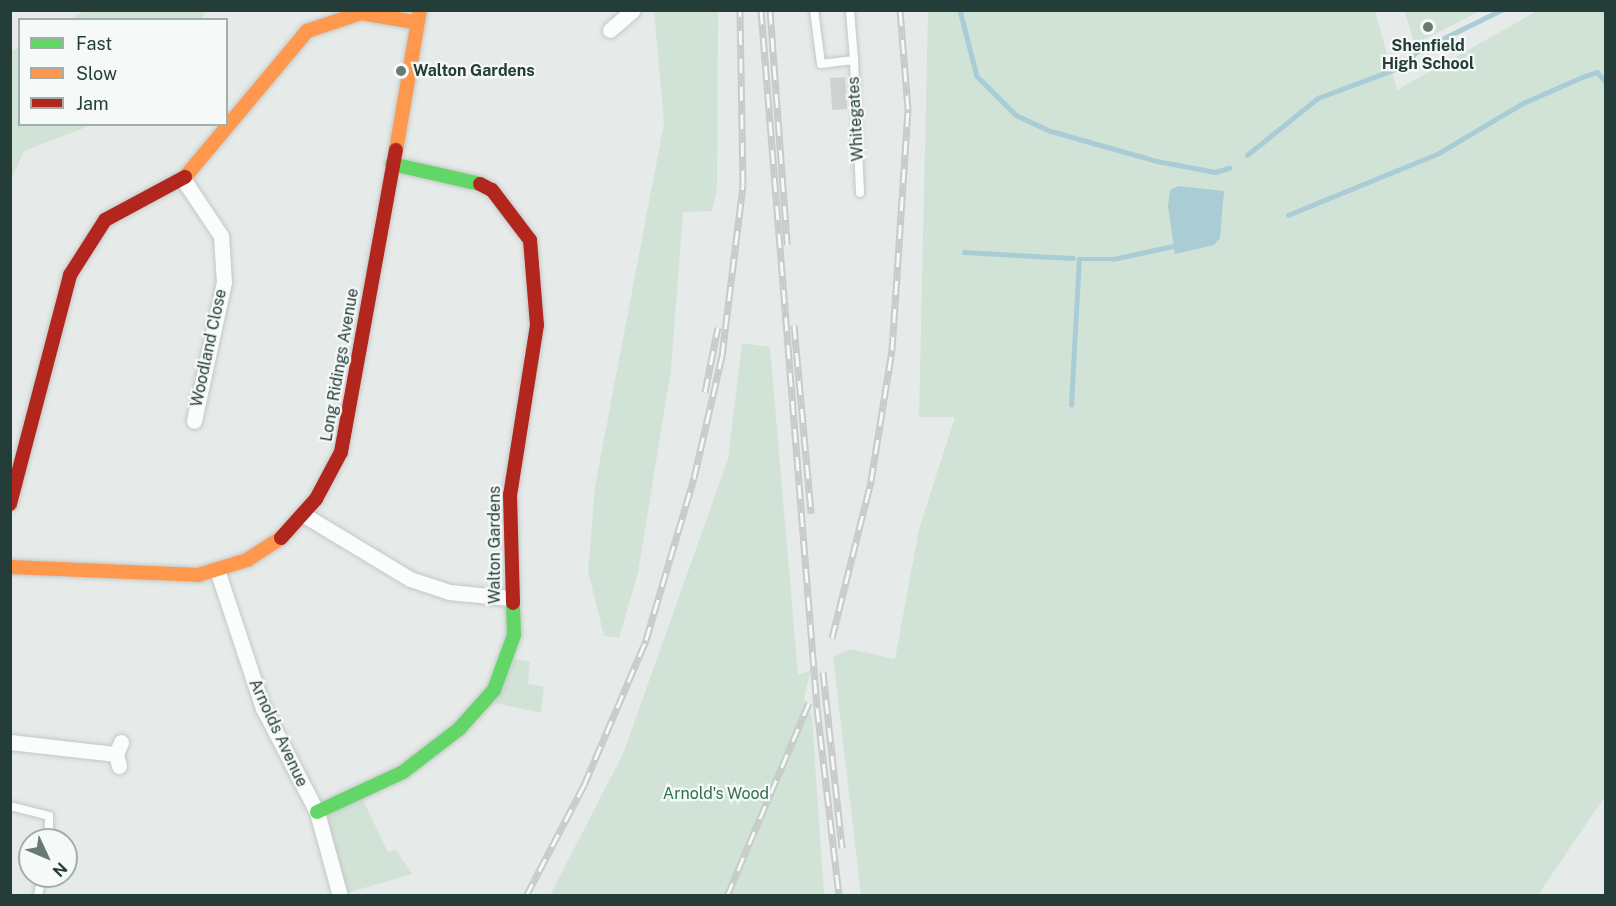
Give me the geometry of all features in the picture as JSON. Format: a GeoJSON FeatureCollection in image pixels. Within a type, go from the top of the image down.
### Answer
{"type":"FeatureCollection","features":[{"type":"Feature","properties":{"kind":"street"},"geometry":{"type":"LineString","coordinates":[[610,30],[633,10]]}},
{"type":"Feature","properties":{"kind":"street"},"geometry":{"type":"LineString","coordinates":[[228,125],[307,31],[361,13],[417,16]]}},
{"type":"Feature","properties":{"kind":"street","name":"Long Ridings Avenue"},"geometry":{"type":"LineString","coordinates":[[10,567],[158,576],[217,570],[280,540],[304,515],[341,452],[353,405],[417,16]]}},
{"type":"Feature","properties":{"kind":"street"},"geometry":{"type":"LineString","coordinates":[[10,504],[76,258],[105,220],[183,179],[227,126]]}},
{"type":"Feature","properties":{"kind":"street","name":"Walton Gardens"},"geometry":{"type":"LineString","coordinates":[[317,812],[403,771],[476,712],[508,662],[514,635],[511,598],[510,495],[537,325],[530,240],[492,190],[471,180],[392,164]]}},
{"type":"Feature","properties":{"kind":"street","name":"Woodland Close"},"geometry":{"type":"LineString","coordinates":[[183,179],[221,236],[224,282],[194,421]]}},
{"type":"Feature","properties":{"kind":"street"},"geometry":{"type":"LineString","coordinates":[[304,515],[410,579],[449,592],[511,598]]}},
{"type":"Feature","properties":{"kind":"street","name":"Arnolds Avenue"},"geometry":{"type":"LineString","coordinates":[[217,570],[263,708],[317,812],[340,896]]}},
{"type":"Feature","properties":{"kind":"street"},"geometry":{"type":"LineString","coordinates":[[10,742],[118,754]]}},
{"type":"Feature","properties":{"kind":"lane","name":"Whitegates"},"geometry":{"type":"LineString","coordinates":[[814,10],[821,64],[854,60],[860,193]]}},
{"type":"Feature","properties":{"kind":"lane"},"geometry":{"type":"LineString","coordinates":[[850,10],[854,60]]}},
{"type":"Feature","properties":{"kind":"lane"},"geometry":{"type":"LineString","coordinates":[[10,806],[49,816],[49,828]]}},
{"type":"Feature","properties":{"kind":"green space"},"geometry":{"type":"Polygon","coordinates":[[[86,10],[206,10],[202,18],[72,18],[86,10]]]}},
{"type":"Feature","properties":{"kind":"green space","name":"Shenfield High School"},"geometry":{"type":"Polygon","coordinates":[[[1404,10],[1480,10],[1480,11],[1415,44],[1404,10]]]}},
{"type":"Feature","properties":{"kind":"green space"},"geometry":{"type":"Polygon","coordinates":[[[654,11],[718,11],[717,188],[712,211],[683,212],[671,370],[638,573],[619,638],[604,636],[588,571],[595,486],[664,123],[654,11]]]}},
{"type":"Feature","properties":{"kind":"green space"},"geometry":{"type":"Polygon","coordinates":[[[928,11],[1375,11],[1397,90],[1537,11],[1605,11],[1605,796],[1538,895],[861,895],[833,657],[850,649],[895,659],[919,529],[955,417],[919,417],[928,11]]]}},
{"type":"Feature","properties":{"kind":"green space"},"geometry":{"type":"Polygon","coordinates":[[[18,48],[18,126],[89,126],[24,151],[11,180],[11,51],[18,48]]]}},
{"type":"Feature","properties":{"kind":"green space","name":"Arnold's Wood"},"geometry":{"type":"Polygon","coordinates":[[[742,343],[770,347],[798,675],[811,670],[804,698],[812,717],[824,895],[550,895],[623,754],[728,459],[742,343]]]}},
{"type":"Feature","properties":{"kind":"green space"},"geometry":{"type":"Polygon","coordinates":[[[509,658],[530,662],[528,684],[544,687],[541,713],[495,703],[509,658]]]}},
{"type":"Feature","properties":{"kind":"green space"},"geometry":{"type":"Polygon","coordinates":[[[360,794],[388,852],[396,850],[412,874],[340,895],[317,812],[360,794]]]}},
{"type":"Feature","properties":{"kind":"water"},"geometry":{"type":"Polygon","coordinates":[[[1179,186],[1224,191],[1220,238],[1214,245],[1175,254],[1168,207],[1170,190],[1179,186]]]}},
{"type":"Feature","properties":{"kind":"building"},"geometry":{"type":"Polygon","coordinates":[[[845,77],[847,109],[832,110],[830,78],[845,77]]]}},
{"type":"Feature","properties":{"kind":"waterway"},"geometry":{"type":"LineString","coordinates":[[960,10],[977,76],[1016,115],[1051,131],[1157,161],[1215,172],[1229,168]]}},
{"type":"Feature","properties":{"kind":"waterway"},"geometry":{"type":"LineString","coordinates":[[1247,155],[1318,98],[1403,66],[1416,52],[1501,10]]}},
{"type":"Feature","properties":{"kind":"waterway"},"geometry":{"type":"LineString","coordinates":[[1288,215],[1439,153],[1523,103],[1582,77],[1597,72],[1606,82]]}},
{"type":"Feature","properties":{"kind":"waterway"},"geometry":{"type":"LineString","coordinates":[[1071,405],[1079,259],[1113,259],[1173,246]]}},
{"type":"Feature","properties":{"kind":"waterway"},"geometry":{"type":"LineString","coordinates":[[964,252],[1073,258]]}},
{"type":"Feature","properties":{"kind":"railway"},"geometry":{"type":"LineString","coordinates":[[526,896],[584,785],[646,640],[694,478],[722,356],[743,184],[740,10]]}},
{"type":"Feature","properties":{"kind":"railway"},"geometry":{"type":"LineString","coordinates":[[761,10],[817,708],[839,896]]}},
{"type":"Feature","properties":{"kind":"railway"},"geometry":{"type":"LineString","coordinates":[[770,10],[787,244]]}},
{"type":"Feature","properties":{"kind":"railway"},"geometry":{"type":"LineString","coordinates":[[832,638],[871,481],[892,350],[908,109],[900,10]]}},
{"type":"Feature","properties":{"kind":"railway"},"geometry":{"type":"LineString","coordinates":[[794,325],[811,513]]}},
{"type":"Feature","properties":{"kind":"railway"},"geometry":{"type":"LineString","coordinates":[[705,392],[718,327]]}},
{"type":"Feature","properties":{"kind":"railway"},"geometry":{"type":"LineString","coordinates":[[823,672],[842,848]]}},
{"type":"Feature","properties":{"kind":"railway"},"geometry":{"type":"LineString","coordinates":[[727,896],[809,703]]}},
{"type":"Feature","properties":{"kind":"traffic: fast"},"geometry":{"type":"LineString","coordinates":[[392,164],[480,184]]}},
{"type":"Feature","properties":{"kind":"traffic: fast"},"geometry":{"type":"LineString","coordinates":[[317,812],[403,772],[459,729],[494,690],[514,635],[513,603]]}},
{"type":"Feature","properties":{"kind":"traffic: slow"},"geometry":{"type":"LineString","coordinates":[[396,150],[420,10]]}},
{"type":"Feature","properties":{"kind":"traffic: slow"},"geometry":{"type":"LineString","coordinates":[[228,126],[307,31],[361,13],[414,22]]}},
{"type":"Feature","properties":{"kind":"traffic: slow"},"geometry":{"type":"LineString","coordinates":[[185,177],[228,126]]}},
{"type":"Feature","properties":{"kind":"traffic: slow"},"geometry":{"type":"LineString","coordinates":[[10,567],[198,575],[247,560],[281,538]]}},
{"type":"Feature","properties":{"kind":"traffic: jam"},"geometry":{"type":"LineString","coordinates":[[281,538],[316,499],[341,452],[396,150]]}},
{"type":"Feature","properties":{"kind":"traffic: jam"},"geometry":{"type":"LineString","coordinates":[[10,504],[70,275],[105,220],[185,177]]}},
{"type":"Feature","properties":{"kind":"traffic: jam"},"geometry":{"type":"LineString","coordinates":[[480,184],[492,190],[530,240],[537,325],[510,495],[513,603]]}},
{"type":"Feature","properties":{"kind":"place","name":"Shenfield High School"},"geometry":{"type":"Point","coordinates":[1428,27]}},
{"type":"Feature","properties":{"kind":"place","name":"Walton Gardens"},"geometry":{"type":"Point","coordinates":[401,71]}}]}
